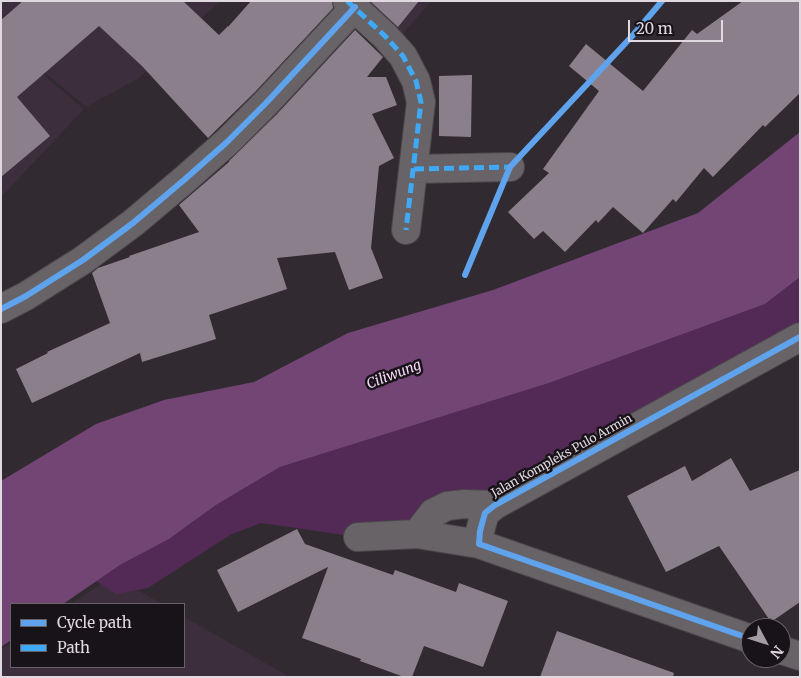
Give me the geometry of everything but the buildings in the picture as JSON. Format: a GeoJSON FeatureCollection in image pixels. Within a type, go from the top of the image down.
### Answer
{"type":"FeatureCollection","features":[{"type":"Feature","properties":{"kind":"street"},"geometry":{"type":"LineString","coordinates":[[1,309],[26,296],[83,260],[133,224],[184,180],[227,142],[266,103],[351,4],[403,56],[416,81],[421,102],[406,230]]}},
{"type":"Feature","properties":{"kind":"street"},"geometry":{"type":"LineString","coordinates":[[414,169],[510,167]]}},
{"type":"Feature","properties":{"kind":"street","name":"Jalan Kompleks Pulo Armin"},"geometry":{"type":"LineString","coordinates":[[479,544],[485,513],[495,505],[800,337]]}},
{"type":"Feature","properties":{"kind":"street"},"geometry":{"type":"LineString","coordinates":[[416,534],[433,513],[446,506],[464,504],[495,505]]}},
{"type":"Feature","properties":{"kind":"street"},"geometry":{"type":"LineString","coordinates":[[358,537],[416,534],[479,544],[741,636]]}},
{"type":"Feature","properties":{"kind":"shaded area"},"geometry":{"type":"Polygon","coordinates":[[[1,1],[220,1],[139,78],[86,107],[1,36],[1,1]]]}},
{"type":"Feature","properties":{"kind":"shaded area"},"geometry":{"type":"Polygon","coordinates":[[[326,1],[431,1],[392,47],[326,1]]]}},
{"type":"Feature","properties":{"kind":"shaded area"},"geometry":{"type":"Polygon","coordinates":[[[1,39],[84,109],[1,197],[1,39]]]}},
{"type":"Feature","properties":{"kind":"shaded area"},"geometry":{"type":"Polygon","coordinates":[[[800,277],[800,339],[669,410],[427,521],[358,537],[261,523],[230,535],[148,588],[116,594],[96,581],[120,565],[169,539],[216,505],[280,467],[549,383],[765,304],[800,277]]]}},
{"type":"Feature","properties":{"kind":"shaded area"},"geometry":{"type":"Polygon","coordinates":[[[113,576],[160,603],[72,603],[113,576]]]}},
{"type":"Feature","properties":{"kind":"shaded area"},"geometry":{"type":"Polygon","coordinates":[[[185,618],[290,677],[1,677],[1,650],[10,644],[10,668],[185,668],[185,618]]]}},
{"type":"Feature","properties":{"kind":"water","name":"Ciliwung"},"geometry":{"type":"Polygon","coordinates":[[[800,132],[800,277],[765,304],[549,383],[280,467],[216,505],[169,539],[120,565],[64,603],[10,603],[10,641],[1,647],[1,481],[96,424],[164,400],[254,382],[348,333],[493,290],[698,213],[800,132]]]}},
{"type":"Feature","properties":{"kind":"marked path"},"geometry":{"type":"LineString","coordinates":[[347,1],[385,36],[403,56],[416,81],[421,102],[406,230]]}},
{"type":"Feature","properties":{"kind":"marked path"},"geometry":{"type":"LineString","coordinates":[[414,169],[510,167]]}},
{"type":"Feature","properties":{"kind":"cycle path"},"geometry":{"type":"LineString","coordinates":[[465,275],[510,167],[634,34],[662,1]]}},
{"type":"Feature","properties":{"kind":"cycle path"},"geometry":{"type":"LineString","coordinates":[[1,309],[26,296],[83,260],[133,223],[184,180],[227,142],[266,103],[355,7]]}},
{"type":"Feature","properties":{"kind":"cycle path"},"geometry":{"type":"LineString","coordinates":[[741,636],[479,544],[480,531],[485,513],[495,505],[800,337]]}}]}
